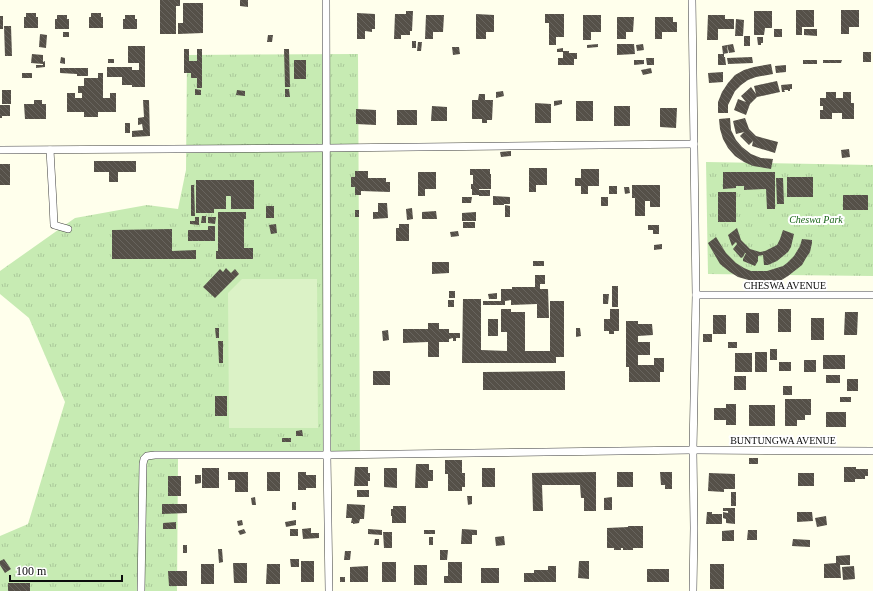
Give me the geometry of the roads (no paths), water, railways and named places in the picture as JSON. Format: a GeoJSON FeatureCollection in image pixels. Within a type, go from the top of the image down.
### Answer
{"type":"FeatureCollection","features":[{"type":"Feature","properties":{"kind":"street"},"geometry":{"type":"LineString","coordinates":[[326,0],[327,456],[329,591]]}},
{"type":"Feature","properties":{"kind":"street"},"geometry":{"type":"LineString","coordinates":[[692,0],[696,295],[693,450],[693,591]]}},
{"type":"Feature","properties":{"kind":"street"},"geometry":{"type":"LineString","coordinates":[[0,150],[694,144]]}},
{"type":"Feature","properties":{"kind":"street"},"geometry":{"type":"LineString","coordinates":[[50,150],[54,225],[68,229]]}},
{"type":"Feature","properties":{"kind":"street","name":"CHESWA AVENUE"},"geometry":{"type":"LineString","coordinates":[[696,295],[873,295]]}},
{"type":"Feature","properties":{"kind":"street","name":"BUNTUNGWA AVENUE"},"geometry":{"type":"LineString","coordinates":[[141,591],[143,464],[144,459],[147,456],[327,456],[693,450],[873,450]]}},
{"type":"Feature","properties":{"kind":"park label","name":"Cheswa Park"},"geometry":{"type":"Point","coordinates":[816,219]}}]}
